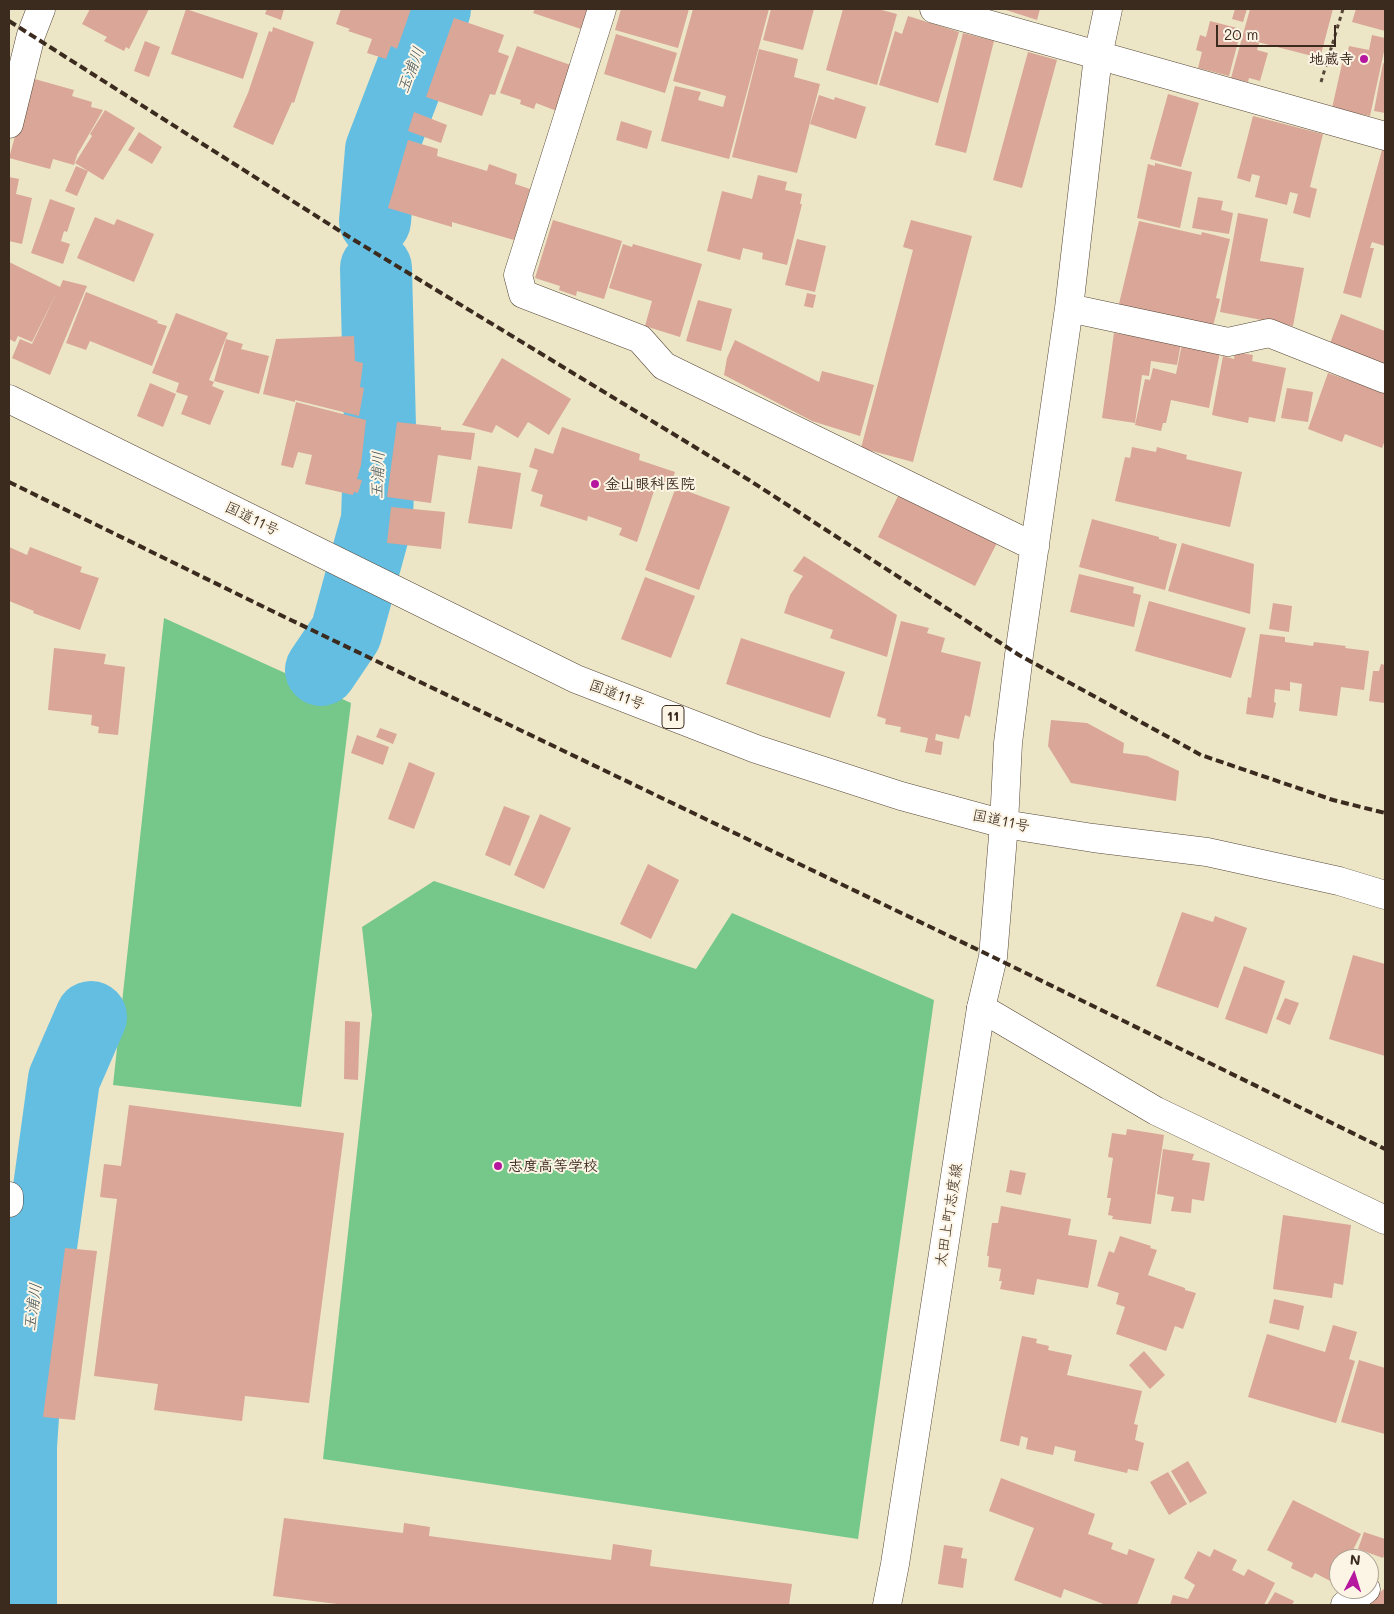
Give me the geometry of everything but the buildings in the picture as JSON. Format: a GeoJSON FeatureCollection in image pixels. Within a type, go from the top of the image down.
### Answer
{"type":"FeatureCollection","features":[{"type":"Feature","properties":{"kind":"main road"},"geometry":{"type":"LineString","coordinates":[[9,124],[31,35],[41,9]]}},
{"type":"Feature","properties":{"kind":"main road"},"geometry":{"type":"LineString","coordinates":[[602,9],[518,275],[523,294],[640,339],[664,366],[1035,547]]}},
{"type":"Feature","properties":{"kind":"main road"},"geometry":{"type":"LineString","coordinates":[[934,9],[1385,136]]}},
{"type":"Feature","properties":{"kind":"main road","name":"太田上町志度線"},"geometry":{"type":"LineString","coordinates":[[888,1605],[981,1008],[993,957],[1004,824],[1008,743],[1069,308],[1098,56],[1108,9]]}},
{"type":"Feature","properties":{"kind":"main road"},"geometry":{"type":"LineString","coordinates":[[1069,308],[1228,342],[1269,333],[1385,379]]}},
{"type":"Feature","properties":{"kind":"main road","name":"国道11号"},"geometry":{"type":"LineString","coordinates":[[9,399],[576,679],[756,749],[901,796],[1004,824],[1093,838],[1207,852],[1339,880],[1385,895]]}},
{"type":"Feature","properties":{"kind":"main road"},"geometry":{"type":"LineString","coordinates":[[981,1008],[1156,1111],[1385,1220]]}},
{"type":"Feature","properties":{"kind":"main road"},"geometry":{"type":"LineString","coordinates":[[9,1196],[9,1203]]}},
{"type":"Feature","properties":{"kind":"path"},"geometry":{"type":"LineString","coordinates":[[1312,115],[1343,9]]}},
{"type":"Feature","properties":{"kind":"green space"},"geometry":{"type":"Polygon","coordinates":[[[164,618],[351,703],[301,1107],[113,1085],[164,618]]]}},
{"type":"Feature","properties":{"kind":"green space"},"geometry":{"type":"Polygon","coordinates":[[[434,881],[696,969],[732,913],[934,1000],[858,1539],[323,1459],[372,1015],[362,927],[434,881]]]}},
{"type":"Feature","properties":{"kind":"waterway","name":"玉浦川"},"geometry":{"type":"LineString","coordinates":[[375,221],[381,150],[435,9]]}},
{"type":"Feature","properties":{"kind":"waterway","name":"玉浦川"},"geometry":{"type":"LineString","coordinates":[[321,670],[346,633],[377,520],[380,427],[376,268]]}},
{"type":"Feature","properties":{"kind":"waterway","name":"玉浦川"},"geometry":{"type":"LineString","coordinates":[[21,1605],[21,1447],[28,1341],[64,1079],[91,1017]]}},
{"type":"Feature","properties":{"kind":"railway"},"geometry":{"type":"LineString","coordinates":[[9,21],[354,240],[749,480],[1019,655],[1201,755],[1333,800],[1385,813]]}},
{"type":"Feature","properties":{"kind":"railway"},"geometry":{"type":"LineString","coordinates":[[9,482],[268,609],[993,957],[1385,1149]]}},
{"type":"Feature","properties":{"kind":"place","name":"地蔵寺"},"geometry":{"type":"Point","coordinates":[1364,59]}},
{"type":"Feature","properties":{"kind":"place","name":"金山眼科医院"},"geometry":{"type":"Point","coordinates":[595,484]}},
{"type":"Feature","properties":{"kind":"place","name":"志度高等学校"},"geometry":{"type":"Point","coordinates":[498,1166]}}]}
